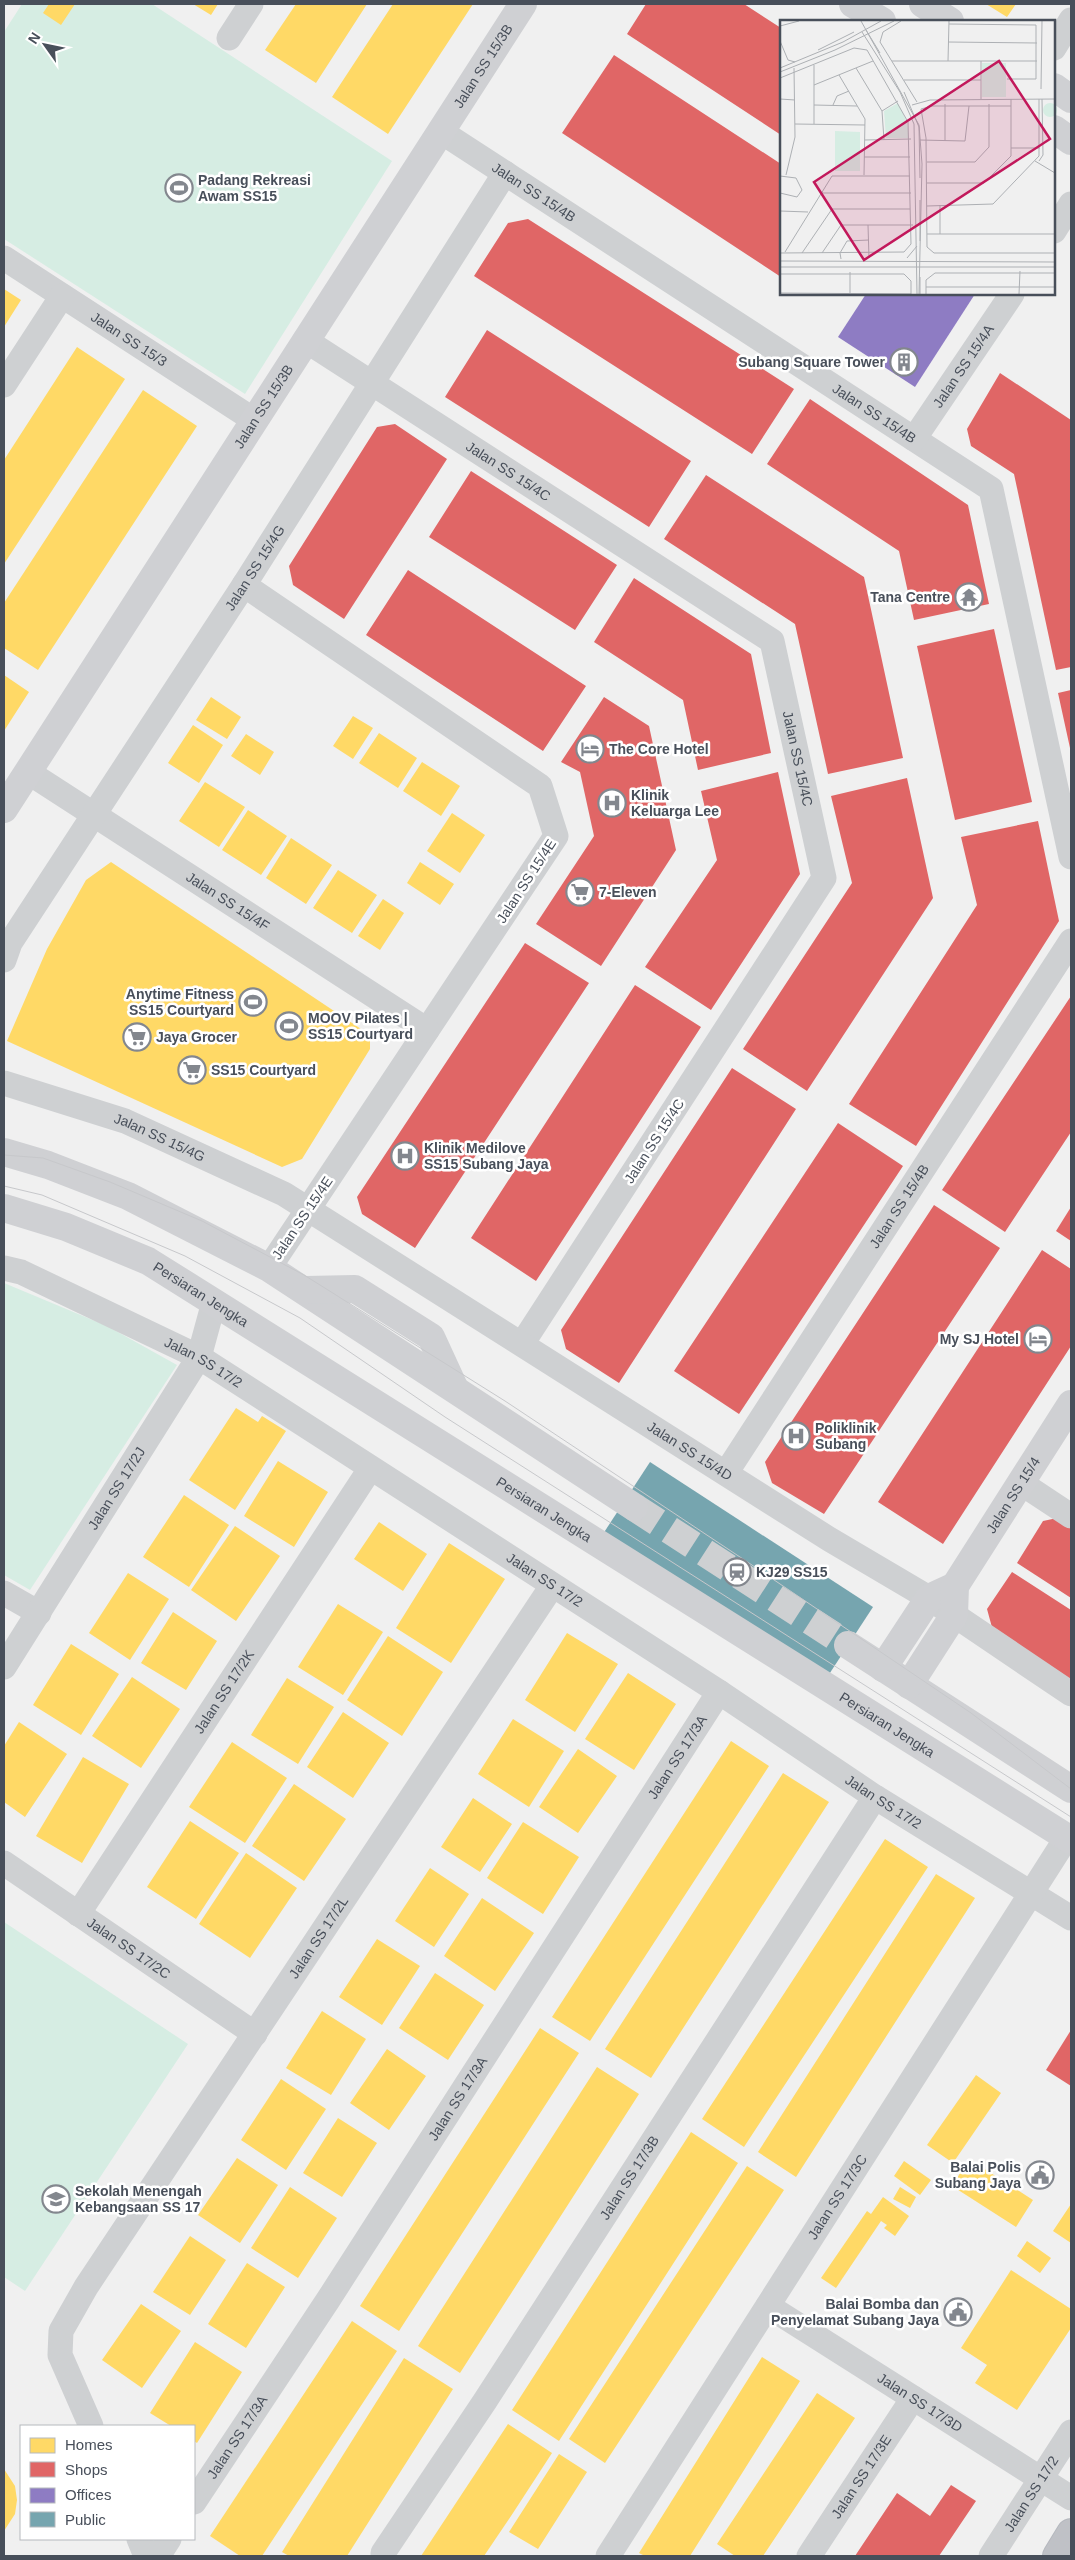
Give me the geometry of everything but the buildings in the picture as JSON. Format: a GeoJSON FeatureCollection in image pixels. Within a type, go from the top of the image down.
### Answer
{"type":"FeatureCollection","features":[{"type":"Feature","properties":{"kind":"highway"},"geometry":{"type":"LineString","coordinates":[[1057,2556],[1071,2533]]}},
{"type":"Feature","properties":{"kind":"main road","name":"Jalan SS 15/3B"},"geometry":{"type":"LineString","coordinates":[[4,809],[523,4]]}},
{"type":"Feature","properties":{"kind":"main road"},"geometry":{"type":"LineString","coordinates":[[853,4],[880,20]]}},
{"type":"Feature","properties":{"kind":"main road"},"geometry":{"type":"LineString","coordinates":[[922,4],[948,20]]}},
{"type":"Feature","properties":{"kind":"main road"},"geometry":{"type":"LineString","coordinates":[[1055,88],[1071,98]]}},
{"type":"Feature","properties":{"kind":"main road"},"geometry":{"type":"LineString","coordinates":[[1055,130],[1071,141]]}},
{"type":"Feature","properties":{"kind":"main road"},"geometry":{"type":"LineString","coordinates":[[4,1152],[48,1165],[128,1196],[269,1268],[306,1290],[355,1289],[431,1337],[454,1387],[634,1507]]}},
{"type":"Feature","properties":{"kind":"main road","name":"Persiaran Jengka"},"geometry":{"type":"LineString","coordinates":[[4,1208],[66,1227],[148,1261],[1069,1839]]}},
{"type":"Feature","properties":{"kind":"main road","name":"Jalan SS 15/4"},"geometry":{"type":"LineString","coordinates":[[955,1586],[1071,1404]]}},
{"type":"Feature","properties":{"kind":"main road"},"geometry":{"type":"LineString","coordinates":[[883,1668],[929,1598],[955,1586],[954,1615],[909,1684]]}},
{"type":"Feature","properties":{"kind":"main road"},"geometry":{"type":"LineString","coordinates":[[848,1645],[1071,1789]]}},
{"type":"Feature","properties":{"kind":"street"},"geometry":{"type":"LineString","coordinates":[[229,38],[251,4]]}},
{"type":"Feature","properties":{"kind":"street"},"geometry":{"type":"LineString","coordinates":[[1054,20],[1064,4]]}},
{"type":"Feature","properties":{"kind":"street"},"geometry":{"type":"LineString","coordinates":[[1055,46],[1071,20]]}},
{"type":"Feature","properties":{"kind":"street","name":"Jalan SS 15/4B"},"geometry":{"type":"LineString","coordinates":[[440,131],[991,489],[1071,857]]}},
{"type":"Feature","properties":{"kind":"street","name":"Jalan SS 15/4G"},"geometry":{"type":"LineString","coordinates":[[4,960],[10,943],[93,813],[244,585],[505,173]]}},
{"type":"Feature","properties":{"kind":"street"},"geometry":{"type":"LineString","coordinates":[[1055,229],[1071,204]]}},
{"type":"Feature","properties":{"kind":"street","name":"Jalan SS 15/3"},"geometry":{"type":"LineString","coordinates":[[4,258],[254,420]]}},
{"type":"Feature","properties":{"kind":"street","name":"Jalan SS 15/4A"},"geometry":{"type":"LineString","coordinates":[[914,439],[1011,295]]}},
{"type":"Feature","properties":{"kind":"street"},"geometry":{"type":"LineString","coordinates":[[4,385],[62,296]]}},
{"type":"Feature","properties":{"kind":"street","name":"Jalan SS 15/4C"},"geometry":{"type":"LineString","coordinates":[[305,340],[772,641],[824,878],[522,1344]]}},
{"type":"Feature","properties":{"kind":"street","name":"Jalan SS 15/4E"},"geometry":{"type":"LineString","coordinates":[[244,585],[540,786],[556,836],[269,1268]]}},
{"type":"Feature","properties":{"kind":"street","name":"Jalan SS 15/4F"},"geometry":{"type":"LineString","coordinates":[[28,772],[427,1030]]}},
{"type":"Feature","properties":{"kind":"street","name":"Jalan SS 15/4B"},"geometry":{"type":"LineString","coordinates":[[726,1473],[1071,941]]}},
{"type":"Feature","properties":{"kind":"street","name":"Jalan SS 15/4G"},"geometry":{"type":"LineString","coordinates":[[4,1082],[125,1121],[284,1194],[308,1209]]}},
{"type":"Feature","properties":{"kind":"street","name":"Jalan SS 15/4D"},"geometry":{"type":"LineString","coordinates":[[308,1209],[726,1473],[929,1598],[1071,1694]]}},
{"type":"Feature","properties":{"kind":"street","name":"Jalan SS 17/2"},"geometry":{"type":"LineString","coordinates":[[4,1268],[21,1272],[199,1358],[719,1692],[875,1797],[1032,1892],[1071,1918]]}},
{"type":"Feature","properties":{"kind":"street","name":"Jalan SS 17/2J"},"geometry":{"type":"LineString","coordinates":[[4,1667],[199,1358],[214,1302]]}},
{"type":"Feature","properties":{"kind":"street","name":"Jalan SS 17/2K"},"geometry":{"type":"LineString","coordinates":[[78,1914],[370,1469]]}},
{"type":"Feature","properties":{"kind":"street"},"geometry":{"type":"LineString","coordinates":[[1020,1483],[1071,1516]]}},
{"type":"Feature","properties":{"kind":"street","name":"Jalan SS 17/2L"},"geometry":{"type":"LineString","coordinates":[[90,2425],[60,2355],[61,2331],[86,2287],[552,1586]]}},
{"type":"Feature","properties":{"kind":"street"},"geometry":{"type":"LineString","coordinates":[[4,1593],[39,1613]]}},
{"type":"Feature","properties":{"kind":"street","name":"Jalan SS 17/3A"},"geometry":{"type":"LineString","coordinates":[[195,2500],[328,2300],[719,1692]]}},
{"type":"Feature","properties":{"kind":"street","name":"Jalan SS 17/3B"},"geometry":{"type":"LineString","coordinates":[[383,2556],[383,2553],[485,2401],[875,1797]]}},
{"type":"Feature","properties":{"kind":"street","name":"Jalan SS 17/3C"},"geometry":{"type":"LineString","coordinates":[[608,2556],[1032,1892],[1069,1839]]}},
{"type":"Feature","properties":{"kind":"street","name":"Jalan SS 17/2C"},"geometry":{"type":"LineString","coordinates":[[4,1863],[254,2034]]}},
{"type":"Feature","properties":{"kind":"street","name":"Jalan SS 17/3D"},"geometry":{"type":"LineString","coordinates":[[768,2306],[1071,2498]]}},
{"type":"Feature","properties":{"kind":"street","name":"Jalan SS 17/3E"},"geometry":{"type":"LineString","coordinates":[[808,2556],[913,2398]]}},
{"type":"Feature","properties":{"kind":"street","name":"Jalan SS 17/2"},"geometry":{"type":"LineString","coordinates":[[992,2556],[1071,2432]]}},
{"type":"Feature","properties":{"kind":"street"},"geometry":{"type":"LineString","coordinates":[[139,2540],[146,2556]]}},
{"type":"Feature","properties":{"kind":"street"},"geometry":{"type":"LineString","coordinates":[[158,2556],[169,2540]]}},
{"type":"Feature","properties":{"kind":"green space","name":"Padang Rekreasi Awam SS15"},"geometry":{"type":"Polygon","coordinates":[[[22,4],[152,4],[392,161],[245,394],[4,239],[4,32],[22,4]]]}},
{"type":"Feature","properties":{"kind":"green space"},"geometry":{"type":"Polygon","coordinates":[[[4,1283],[107,1326],[177,1365],[30,1590],[4,1575],[4,1283]]]}},
{"type":"Feature","properties":{"kind":"green space","name":"Sekolah Menengah Kebangsaan SS 17"},"geometry":{"type":"Polygon","coordinates":[[[4,1922],[188,2044],[25,2291],[4,2277],[4,1922]]]}},
{"type":"Feature","properties":{"kind":"tunnel"},"geometry":{"type":"LineString","coordinates":[[634,1507],[848,1645]]}},
{"type":"Feature","properties":{"kind":"tram line"},"geometry":{"type":"LineString","coordinates":[[4,1155],[43,1158],[110,1182],[202,1221],[304,1275],[505,1401],[746,1561],[971,1713],[1071,1789]]}},
{"type":"Feature","properties":{"kind":"tram line"},"geometry":{"type":"LineString","coordinates":[[4,1186],[42,1195],[185,1256],[300,1318],[445,1417],[1071,1817]]}},
{"type":"Feature","properties":{"kind":"place","name":"Padang Rekreasi Awam SS15"},"geometry":{"type":"Point","coordinates":[179,188]}},
{"type":"Feature","properties":{"kind":"place","name":"Subang Square Tower"},"geometry":{"type":"Point","coordinates":[904,362]}},
{"type":"Feature","properties":{"kind":"place","name":"Tana Centre"},"geometry":{"type":"Point","coordinates":[969,597]}},
{"type":"Feature","properties":{"kind":"place","name":"The Core Hotel"},"geometry":{"type":"Point","coordinates":[590,749]}},
{"type":"Feature","properties":{"kind":"place","name":"Klinik Keluarga Lee"},"geometry":{"type":"Point","coordinates":[612,803]}},
{"type":"Feature","properties":{"kind":"place","name":"7-Eleven"},"geometry":{"type":"Point","coordinates":[580,892]}},
{"type":"Feature","properties":{"kind":"place","name":"Anytime Fitness SS15 Courtyard"},"geometry":{"type":"Point","coordinates":[253,1002]}},
{"type":"Feature","properties":{"kind":"place","name":"MOOV Pilates | SS15 Courtyard"},"geometry":{"type":"Point","coordinates":[289,1026]}},
{"type":"Feature","properties":{"kind":"place","name":"Jaya Grocer"},"geometry":{"type":"Point","coordinates":[137,1037]}},
{"type":"Feature","properties":{"kind":"place","name":"SS15 Courtyard"},"geometry":{"type":"Point","coordinates":[192,1070]}},
{"type":"Feature","properties":{"kind":"place","name":"Klinik Medilove SS15 Subang Jaya"},"geometry":{"type":"Point","coordinates":[405,1156]}},
{"type":"Feature","properties":{"kind":"place","name":"My SJ Hotel"},"geometry":{"type":"Point","coordinates":[1038,1339]}},
{"type":"Feature","properties":{"kind":"place","name":"Poliklinik Subang"},"geometry":{"type":"Point","coordinates":[796,1436]}},
{"type":"Feature","properties":{"kind":"place","name":"KJ29 SS15"},"geometry":{"type":"Point","coordinates":[737,1572]}},
{"type":"Feature","properties":{"kind":"place","name":"Balai Polis Subang Jaya"},"geometry":{"type":"Point","coordinates":[1040,2175]}},
{"type":"Feature","properties":{"kind":"place","name":"Sekolah Menengah Kebangsaan SS 17"},"geometry":{"type":"Point","coordinates":[56,2199]}},
{"type":"Feature","properties":{"kind":"place","name":"Balai Bomba dan Penyelamat Subang Jaya"},"geometry":{"type":"Point","coordinates":[958,2312]}}]}
